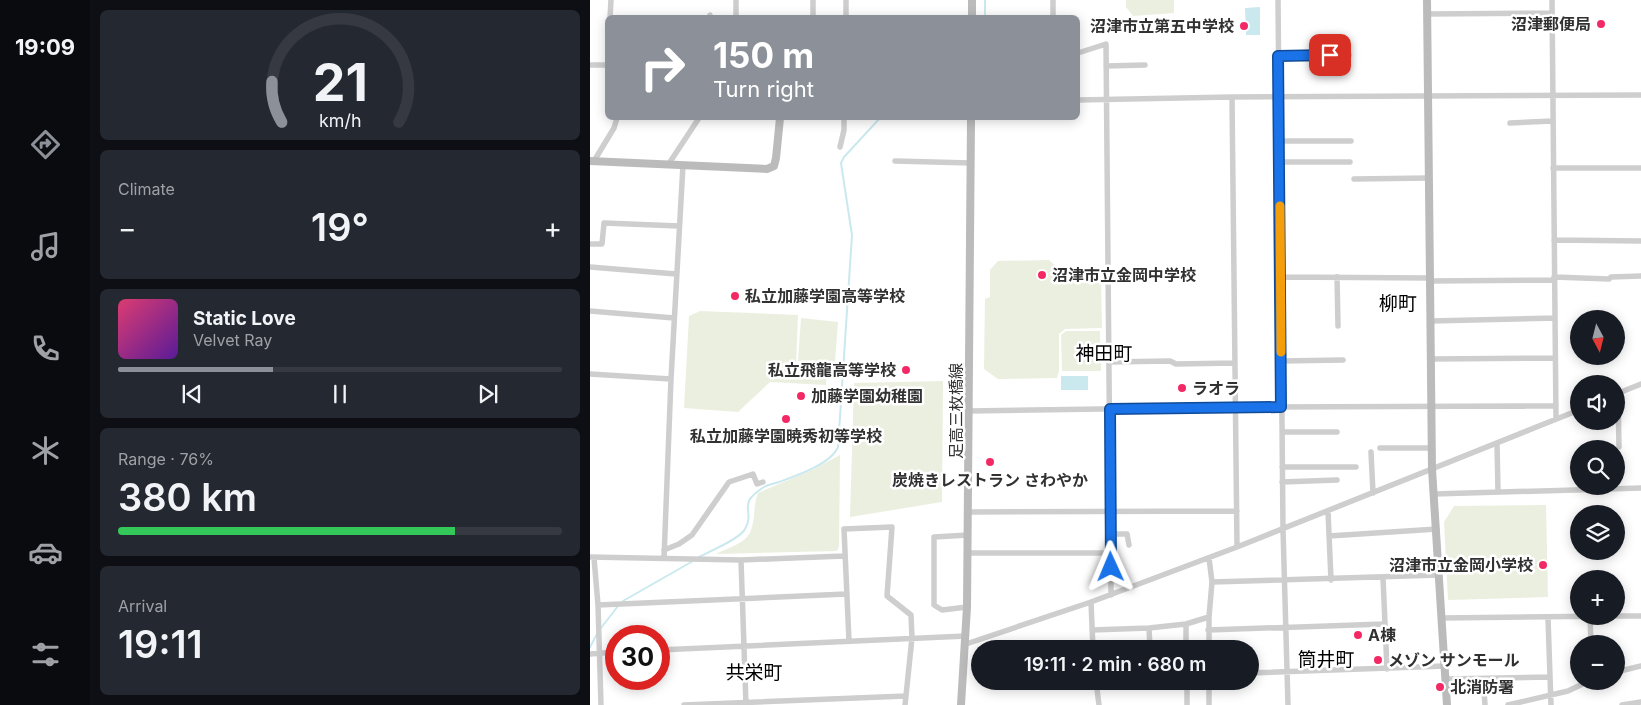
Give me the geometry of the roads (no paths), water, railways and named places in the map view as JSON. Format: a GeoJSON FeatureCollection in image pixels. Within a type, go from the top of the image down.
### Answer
{"type":"FeatureCollection","features":[{"type":"Feature","properties":{"kind":"street"},"geometry":{"type":"LineString","coordinates":[[610,15],[611,0]]}},
{"type":"Feature","properties":{"kind":"street"},"geometry":{"type":"LineString","coordinates":[[736,0],[736,15]]}},
{"type":"Feature","properties":{"kind":"street"},"geometry":{"type":"LineString","coordinates":[[812,15],[813,0]]}},
{"type":"Feature","properties":{"kind":"street"},"geometry":{"type":"LineString","coordinates":[[846,0],[846,15]]}},
{"type":"Feature","properties":{"kind":"street"},"geometry":{"type":"LineString","coordinates":[[972,0],[972,15]]}},
{"type":"Feature","properties":{"kind":"street"},"geometry":{"type":"LineString","coordinates":[[1053,0],[1053,15]]}},
{"type":"Feature","properties":{"kind":"street"},"geometry":{"type":"LineString","coordinates":[[1278,0],[1282,482],[1288,705]]}},
{"type":"Feature","properties":{"kind":"street"},"geometry":{"type":"LineString","coordinates":[[1427,0],[1432,469],[1447,705]]}},
{"type":"Feature","properties":{"kind":"street"},"geometry":{"type":"LineString","coordinates":[[1552,0],[1556,419]]}},
{"type":"Feature","properties":{"kind":"street"},"geometry":{"type":"LineString","coordinates":[[1427,14],[1552,13]]}},
{"type":"Feature","properties":{"kind":"street"},"geometry":{"type":"LineString","coordinates":[[1080,52],[1106,44],[1111,595]]}},
{"type":"Feature","properties":{"kind":"street"},"geometry":{"type":"LineString","coordinates":[[1278,56],[1349,55]]}},
{"type":"Feature","properties":{"kind":"street"},"geometry":{"type":"LineString","coordinates":[[590,65],[605,65]]}},
{"type":"Feature","properties":{"kind":"street"},"geometry":{"type":"LineString","coordinates":[[1106,66],[1145,66]]}},
{"type":"Feature","properties":{"kind":"street"},"geometry":{"type":"LineString","coordinates":[[1080,100],[1232,97],[1641,96]]}},
{"type":"Feature","properties":{"kind":"street"},"geometry":{"type":"LineString","coordinates":[[1232,97],[1237,547]]}},
{"type":"Feature","properties":{"kind":"street"},"geometry":{"type":"LineString","coordinates":[[592,161],[614,128],[616,120]]}},
{"type":"Feature","properties":{"kind":"street"},"geometry":{"type":"LineString","coordinates":[[668,165],[698,120]]}},
{"type":"Feature","properties":{"kind":"street"},"geometry":{"type":"LineString","coordinates":[[592,161],[767,170],[774,166],[780,120]]}},
{"type":"Feature","properties":{"kind":"street"},"geometry":{"type":"LineString","coordinates":[[840,148],[844,120]]}},
{"type":"Feature","properties":{"kind":"street","name":"足高三枚橋線"},"geometry":{"type":"LineString","coordinates":[[961,705],[968,607],[972,120]]}},
{"type":"Feature","properties":{"kind":"street"},"geometry":{"type":"LineString","coordinates":[[1510,123],[1553,122]]}},
{"type":"Feature","properties":{"kind":"street"},"geometry":{"type":"LineString","coordinates":[[1279,142],[1351,141]]}},
{"type":"Feature","properties":{"kind":"street"},"geometry":{"type":"LineString","coordinates":[[895,161],[971,163]]}},
{"type":"Feature","properties":{"kind":"street"},"geometry":{"type":"LineString","coordinates":[[1280,162],[1350,162]]}},
{"type":"Feature","properties":{"kind":"street"},"geometry":{"type":"LineString","coordinates":[[664,558],[676,274],[683,165]]}},
{"type":"Feature","properties":{"kind":"street"},"geometry":{"type":"LineString","coordinates":[[1553,168],[1641,168]]}},
{"type":"Feature","properties":{"kind":"street"},"geometry":{"type":"LineString","coordinates":[[1354,179],[1429,178]]}},
{"type":"Feature","properties":{"kind":"street"},"geometry":{"type":"LineString","coordinates":[[590,244],[602,244],[604,222],[679,226]]}},
{"type":"Feature","properties":{"kind":"street"},"geometry":{"type":"LineString","coordinates":[[1554,240],[1641,241]]}},
{"type":"Feature","properties":{"kind":"street"},"geometry":{"type":"LineString","coordinates":[[590,267],[676,274]]}},
{"type":"Feature","properties":{"kind":"street"},"geometry":{"type":"LineString","coordinates":[[1280,277],[1430,280],[1609,279],[1611,277],[1641,276]]}},
{"type":"Feature","properties":{"kind":"street"},"geometry":{"type":"LineString","coordinates":[[1337,278],[1338,326]]}},
{"type":"Feature","properties":{"kind":"street"},"geometry":{"type":"LineString","coordinates":[[590,311],[674,318]]}},
{"type":"Feature","properties":{"kind":"street"},"geometry":{"type":"LineString","coordinates":[[1431,321],[1555,318]]}},
{"type":"Feature","properties":{"kind":"street"},"geometry":{"type":"LineString","coordinates":[[1431,359],[1555,358]]}},
{"type":"Feature","properties":{"kind":"street"},"geometry":{"type":"LineString","coordinates":[[1281,360],[1343,360]]}},
{"type":"Feature","properties":{"kind":"street"},"geometry":{"type":"LineString","coordinates":[[1109,362],[1234,363]]}},
{"type":"Feature","properties":{"kind":"street"},"geometry":{"type":"LineString","coordinates":[[590,374],[671,379]]}},
{"type":"Feature","properties":{"kind":"street"},"geometry":{"type":"LineString","coordinates":[[1625,391],[1641,384]]}},
{"type":"Feature","properties":{"kind":"street"},"geometry":{"type":"LineString","coordinates":[[970,411],[1235,406],[1555,406]]}},
{"type":"Feature","properties":{"kind":"street"},"geometry":{"type":"LineString","coordinates":[[966,644],[1111,595],[1209,558],[1570,414]]}},
{"type":"Feature","properties":{"kind":"street"},"geometry":{"type":"LineString","coordinates":[[1282,432],[1337,432]]}},
{"type":"Feature","properties":{"kind":"street"},"geometry":{"type":"LineString","coordinates":[[1497,443],[1498,492]]}},
{"type":"Feature","properties":{"kind":"street"},"geometry":{"type":"LineString","coordinates":[[1380,448],[1432,448]]}},
{"type":"Feature","properties":{"kind":"street"},"geometry":{"type":"LineString","coordinates":[[1371,452],[1373,493]]}},
{"type":"Feature","properties":{"kind":"street"},"geometry":{"type":"LineString","coordinates":[[1282,467],[1356,467]]}},
{"type":"Feature","properties":{"kind":"street"},"geometry":{"type":"LineString","coordinates":[[664,550],[679,544],[692,535],[729,482],[753,474],[757,484],[764,482]]}},
{"type":"Feature","properties":{"kind":"street"},"geometry":{"type":"LineString","coordinates":[[1282,482],[1337,480]]}},
{"type":"Feature","properties":{"kind":"street"},"geometry":{"type":"LineString","coordinates":[[1434,494],[1641,488]]}},
{"type":"Feature","properties":{"kind":"street"},"geometry":{"type":"LineString","coordinates":[[969,512],[1237,511]]}},
{"type":"Feature","properties":{"kind":"street"},"geometry":{"type":"LineString","coordinates":[[1328,511],[1331,580]]}},
{"type":"Feature","properties":{"kind":"street"},"geometry":{"type":"LineString","coordinates":[[849,641],[844,529],[892,527],[887,596],[911,616],[912,638],[906,705]]}},
{"type":"Feature","properties":{"kind":"street"},"geometry":{"type":"LineString","coordinates":[[1329,536],[1437,529]]}},
{"type":"Feature","properties":{"kind":"street"},"geometry":{"type":"LineString","coordinates":[[1110,534],[1128,534],[1128,545]]}},
{"type":"Feature","properties":{"kind":"street"},"geometry":{"type":"LineString","coordinates":[[968,535],[934,537],[934,605],[942,610],[968,607]]}},
{"type":"Feature","properties":{"kind":"street"},"geometry":{"type":"LineString","coordinates":[[968,553],[1110,554]]}},
{"type":"Feature","properties":{"kind":"street"},"geometry":{"type":"LineString","coordinates":[[601,705],[598,605],[592,558],[741,560],[844,556]]}},
{"type":"Feature","properties":{"kind":"street"},"geometry":{"type":"LineString","coordinates":[[1209,558],[1212,582],[1209,640]]}},
{"type":"Feature","properties":{"kind":"street"},"geometry":{"type":"LineString","coordinates":[[741,560],[746,703]]}},
{"type":"Feature","properties":{"kind":"street"},"geometry":{"type":"LineString","coordinates":[[1212,582],[1331,580],[1439,575]]}},
{"type":"Feature","properties":{"kind":"street"},"geometry":{"type":"LineString","coordinates":[[1383,578],[1386,669]]}},
{"type":"Feature","properties":{"kind":"street"},"geometry":{"type":"LineString","coordinates":[[598,605],[846,594]]}},
{"type":"Feature","properties":{"kind":"street"},"geometry":{"type":"LineString","coordinates":[[1091,602],[1093,640]]}},
{"type":"Feature","properties":{"kind":"street"},"geometry":{"type":"LineString","coordinates":[[1625,616],[1641,616]]}},
{"type":"Feature","properties":{"kind":"street"},"geometry":{"type":"LineString","coordinates":[[1092,630],[1149,628],[1186,624],[1209,617]]}},
{"type":"Feature","properties":{"kind":"street"},"geometry":{"type":"LineString","coordinates":[[1442,618],[1570,617]]}},
{"type":"Feature","properties":{"kind":"street"},"geometry":{"type":"LineString","coordinates":[[1548,618],[1551,705]]}},
{"type":"Feature","properties":{"kind":"street"},"geometry":{"type":"LineString","coordinates":[[1186,624],[1186,640]]}},
{"type":"Feature","properties":{"kind":"street"},"geometry":{"type":"LineString","coordinates":[[1208,630],[1384,624]]}},
{"type":"Feature","properties":{"kind":"street"},"geometry":{"type":"LineString","coordinates":[[1149,628],[1150,640]]}},
{"type":"Feature","properties":{"kind":"street"},"geometry":{"type":"LineString","coordinates":[[670,649],[966,636]]}},
{"type":"Feature","properties":{"kind":"street"},"geometry":{"type":"LineString","coordinates":[[590,654],[605,653]]}},
{"type":"Feature","properties":{"kind":"street"},"geometry":{"type":"LineString","coordinates":[[1259,674],[1445,666]]}},
{"type":"Feature","properties":{"kind":"street"},"geometry":{"type":"LineString","coordinates":[[1625,670],[1641,666]]}},
{"type":"Feature","properties":{"kind":"street"},"geometry":{"type":"LineString","coordinates":[[1446,678],[1549,677]]}},
{"type":"Feature","properties":{"kind":"street"},"geometry":{"type":"LineString","coordinates":[[1097,690],[1099,705]]}},
{"type":"Feature","properties":{"kind":"street"},"geometry":{"type":"LineString","coordinates":[[1187,690],[1187,705]]}},
{"type":"Feature","properties":{"kind":"street"},"geometry":{"type":"LineString","coordinates":[[1209,690],[1209,705]]}},
{"type":"Feature","properties":{"kind":"street"},"geometry":{"type":"LineString","coordinates":[[1484,690],[1485,705]]}},
{"type":"Feature","properties":{"kind":"street"},"geometry":{"type":"LineString","coordinates":[[1508,705],[1570,690]]}},
{"type":"Feature","properties":{"kind":"street"},"geometry":{"type":"LineString","coordinates":[[684,705],[906,696]]}},
{"type":"Feature","properties":{"kind":"street"},"geometry":{"type":"LineString","coordinates":[[1622,705],[1641,702]]}},
{"type":"Feature","properties":{"kind":"water"},"geometry":{"type":"Polygon","coordinates":[[[1260,7],[1260,35],[1246,35],[1245,8],[1260,7]]]}},
{"type":"Feature","properties":{"kind":"water"},"geometry":{"type":"Polygon","coordinates":[[[1061,376],[1088,376],[1088,390],[1061,390],[1061,376]]]}},
{"type":"Feature","properties":{"kind":"waterway"},"geometry":{"type":"LineString","coordinates":[[985,0],[985,15]]}},
{"type":"Feature","properties":{"kind":"waterway"},"geometry":{"type":"LineString","coordinates":[[699,557],[731,541],[742,533],[748,522],[748,503],[755,493],[766,486],[812,469],[828,459],[838,447],[852,235],[841,163],[844,157],[878,120]]}},
{"type":"Feature","properties":{"kind":"waterway"},"geometry":{"type":"LineString","coordinates":[[623,601],[693,561]]}},
{"type":"Feature","properties":{"kind":"waterway"},"geometry":{"type":"LineString","coordinates":[[601,628],[618,606]]}},
{"type":"Feature","properties":{"kind":"waterway"},"geometry":{"type":"LineString","coordinates":[[590,647],[597,634]]}},
{"type":"Feature","properties":{"kind":"place","name":"沼津郵便局"},"geometry":{"type":"Point","coordinates":[1601,24]}},
{"type":"Feature","properties":{"kind":"place","name":"沼津市立第五中学校"},"geometry":{"type":"Point","coordinates":[1244,26]}},
{"type":"Feature","properties":{"kind":"place","name":"沼津市立金岡中学校"},"geometry":{"type":"Point","coordinates":[1042,275]}},
{"type":"Feature","properties":{"kind":"place","name":"私立加藤学園高等学校"},"geometry":{"type":"Point","coordinates":[735,296]}},
{"type":"Feature","properties":{"kind":"place","name":"私立飛龍高等学校"},"geometry":{"type":"Point","coordinates":[906,370]}},
{"type":"Feature","properties":{"kind":"place","name":"ラオラ"},"geometry":{"type":"Point","coordinates":[1182,388]}},
{"type":"Feature","properties":{"kind":"place","name":"加藤学園幼稚園"},"geometry":{"type":"Point","coordinates":[801,396]}},
{"type":"Feature","properties":{"kind":"place","name":"私立加藤学園暁秀初等学校"},"geometry":{"type":"Point","coordinates":[786,419]}},
{"type":"Feature","properties":{"kind":"place","name":"炭焼きレストラン さわやか"},"geometry":{"type":"Point","coordinates":[990,462]}},
{"type":"Feature","properties":{"kind":"place","name":"沼津市立金岡小学校"},"geometry":{"type":"Point","coordinates":[1543,565]}},
{"type":"Feature","properties":{"kind":"place","name":"A棟"},"geometry":{"type":"Point","coordinates":[1358,635]}},
{"type":"Feature","properties":{"kind":"place","name":"メゾン サンモール"},"geometry":{"type":"Point","coordinates":[1378,660]}},
{"type":"Feature","properties":{"kind":"place","name":"北消防署"},"geometry":{"type":"Point","coordinates":[1440,687]}},
{"type":"Feature","properties":{"kind":"district","name":"柳町"},"geometry":{"type":"Point","coordinates":[1398,303]}},
{"type":"Feature","properties":{"kind":"district","name":"神田町"},"geometry":{"type":"Point","coordinates":[1104,353]}},
{"type":"Feature","properties":{"kind":"district","name":"筒井町"},"geometry":{"type":"Point","coordinates":[1326,659]}},
{"type":"Feature","properties":{"kind":"district","name":"共栄町"},"geometry":{"type":"Point","coordinates":[754,672]}}]}
